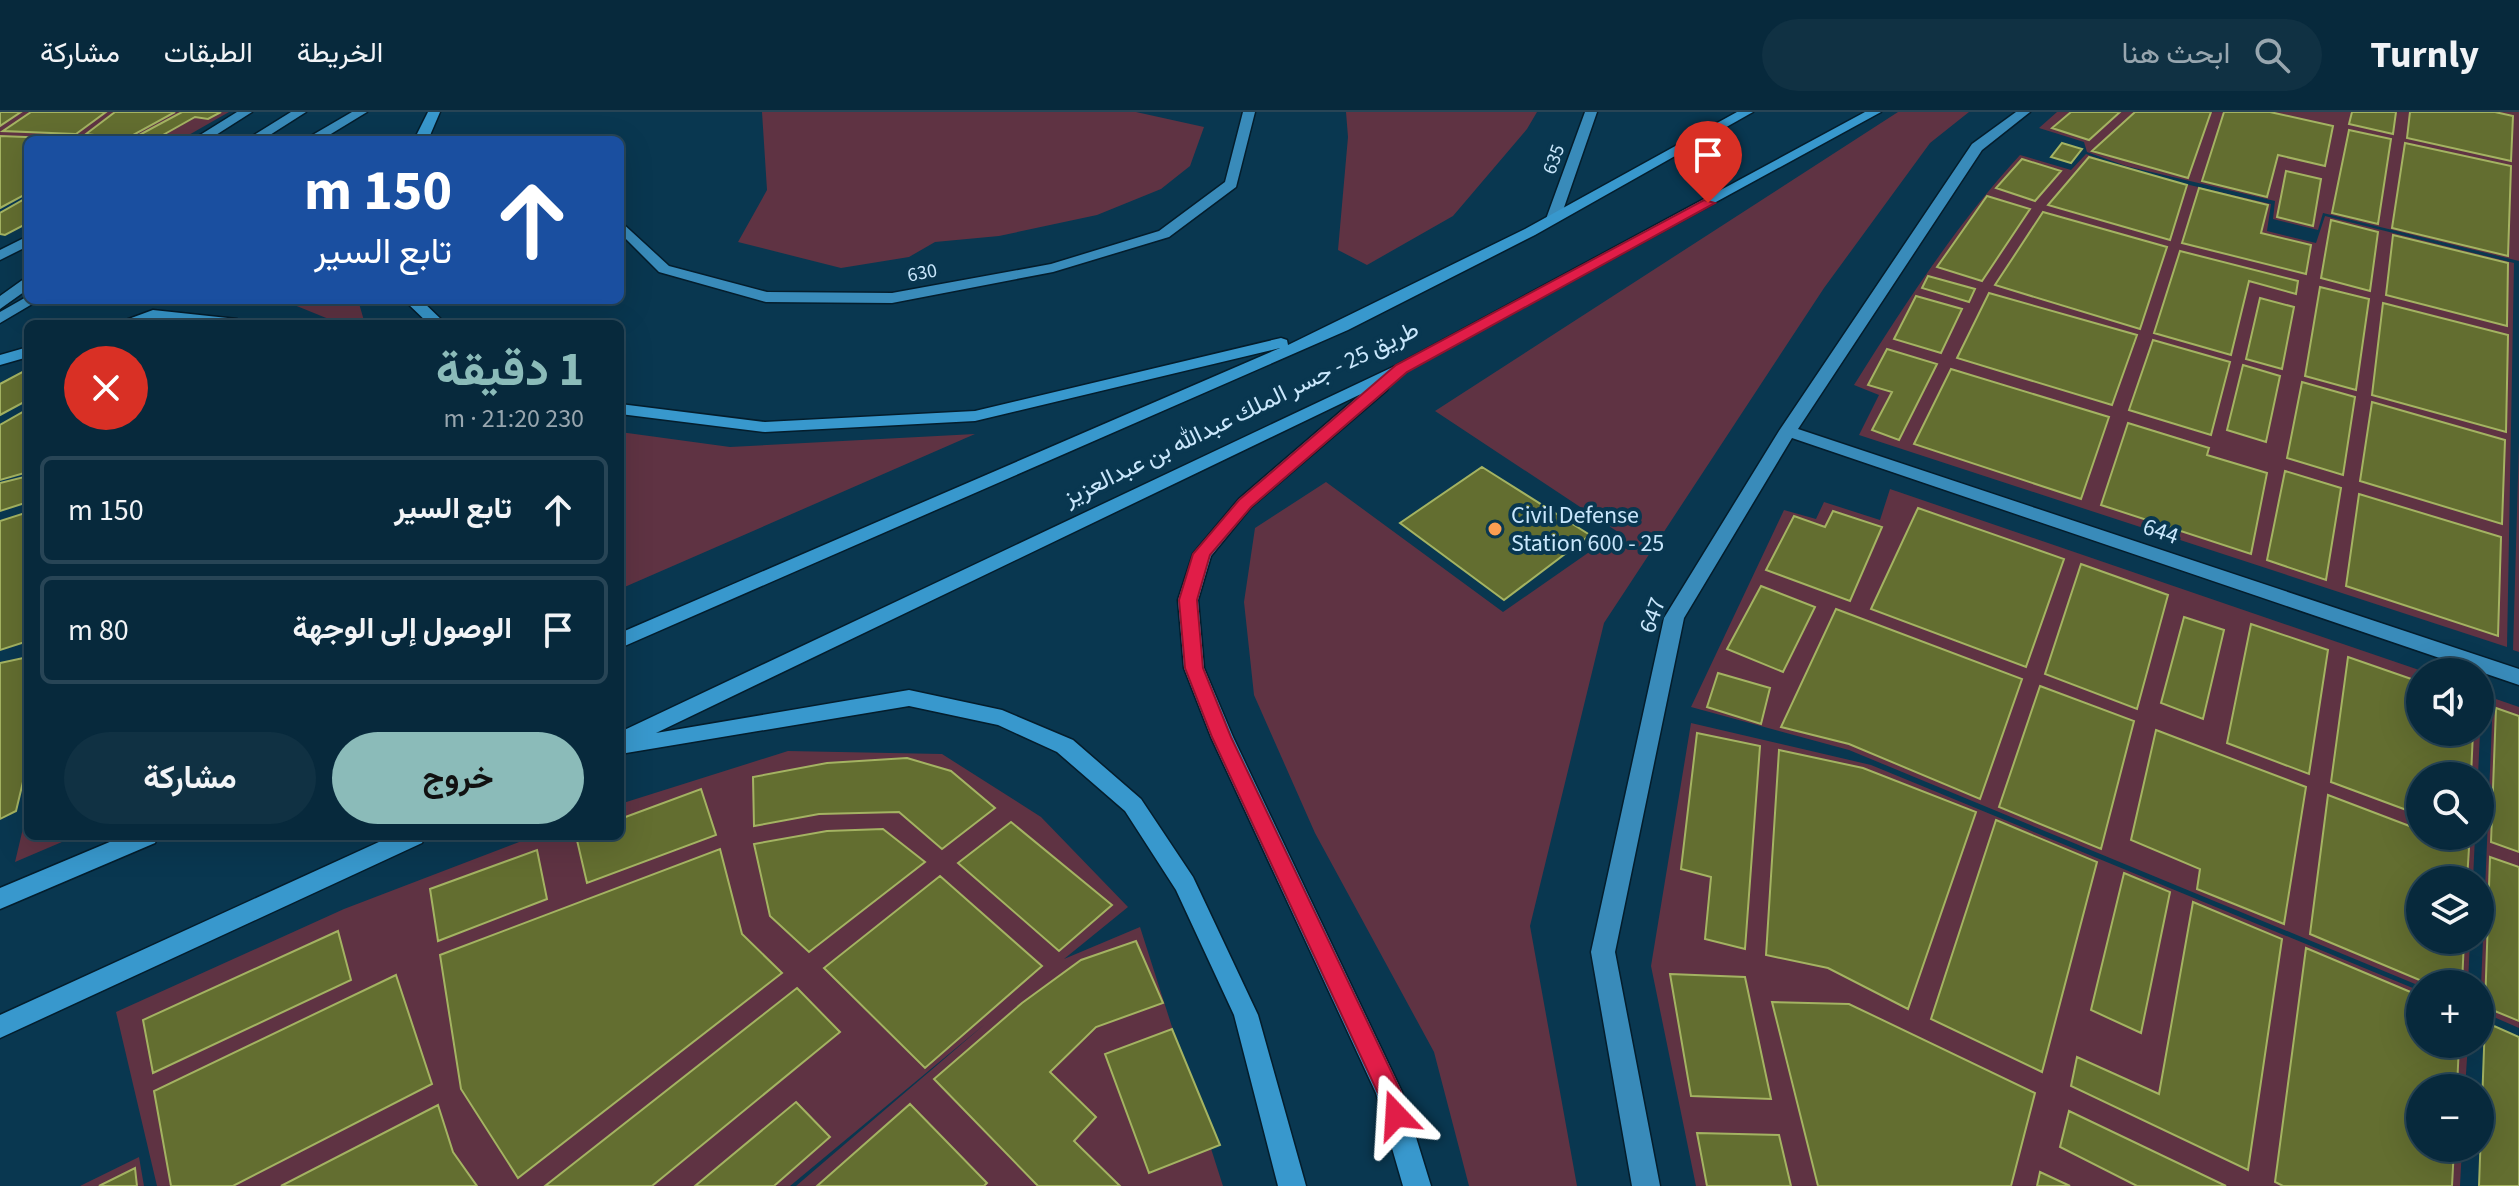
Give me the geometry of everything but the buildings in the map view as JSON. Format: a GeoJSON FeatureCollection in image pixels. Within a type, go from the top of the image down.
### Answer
{"type":"FeatureCollection","features":[{"type":"Feature","properties":{"kind":"main road"},"geometry":{"type":"LineString","coordinates":[[423,136],[434,112]]}},
{"type":"Feature","properties":{"kind":"main road","name":"طريق 25 - جسر الملك عبدالله بن عبدالعزيز"},"geometry":{"type":"LineString","coordinates":[[624,639],[1342,327],[1553,219],[1747,112]]}},
{"type":"Feature","properties":{"kind":"main road","name":"طريق 25 - جسر الملك عبدالله بن عبدالعزيز"},"geometry":{"type":"LineString","coordinates":[[624,739],[1401,369],[1875,112]]}},
{"type":"Feature","properties":{"kind":"main road"},"geometry":{"type":"LineString","coordinates":[[416,304],[434,320]]}},
{"type":"Feature","properties":{"kind":"main road"},"geometry":{"type":"LineString","coordinates":[[136,320],[153,315],[200,320]]}},
{"type":"Feature","properties":{"kind":"main road"},"geometry":{"type":"LineString","coordinates":[[624,409],[765,427],[975,416],[1342,327]]}},
{"type":"Feature","properties":{"kind":"main road"},"geometry":{"type":"LineString","coordinates":[[0,360],[24,353]]}},
{"type":"Feature","properties":{"kind":"main road"},"geometry":{"type":"LineString","coordinates":[[1401,369],[1245,503],[1202,554],[1188,600],[1194,668],[1222,737],[1389,1092],[1417,1186]]}},
{"type":"Feature","properties":{"kind":"main road"},"geometry":{"type":"LineString","coordinates":[[624,747],[909,698],[1002,718],[1065,746],[1133,805],[1185,884],[1246,1015],[1292,1186]]}},
{"type":"Feature","properties":{"kind":"main road"},"geometry":{"type":"LineString","coordinates":[[77,865],[120,840]]}},
{"type":"Feature","properties":{"kind":"main road"},"geometry":{"type":"LineString","coordinates":[[0,899],[137,840]]}},
{"type":"Feature","properties":{"kind":"main road"},"geometry":{"type":"LineString","coordinates":[[0,1027],[405,840]]}},
{"type":"Feature","properties":{"kind":"street"},"geometry":{"type":"LineString","coordinates":[[206,136],[246,112]]}},
{"type":"Feature","properties":{"kind":"street"},"geometry":{"type":"LineString","coordinates":[[260,136],[300,112]]}},
{"type":"Feature","properties":{"kind":"street"},"geometry":{"type":"LineString","coordinates":[[318,136],[361,112]]}},
{"type":"Feature","properties":{"kind":"street","name":"630"},"geometry":{"type":"LineString","coordinates":[[624,229],[664,269],[766,297],[892,298],[1053,268],[1164,234],[1231,184],[1249,112]]}},
{"type":"Feature","properties":{"kind":"street","name":"635"},"geometry":{"type":"LineString","coordinates":[[1553,219],[1591,112]]}},
{"type":"Feature","properties":{"kind":"street","name":"647"},"geometry":{"type":"LineString","coordinates":[[1646,1186],[1603,952],[1674,618],[1788,431],[1977,147],[2024,112]]}},
{"type":"Feature","properties":{"kind":"street"},"geometry":{"type":"LineString","coordinates":[[0,256],[24,242]]}},
{"type":"Feature","properties":{"kind":"street"},"geometry":{"type":"LineString","coordinates":[[0,304],[24,284]]}},
{"type":"Feature","properties":{"kind":"street"},"geometry":{"type":"LineString","coordinates":[[0,318],[24,304]]}},
{"type":"Feature","properties":{"kind":"street","name":"644"},"geometry":{"type":"LineString","coordinates":[[1788,431],[2519,677]]}},
{"type":"Feature","properties":{"kind":"shaded area"},"geometry":{"type":"Polygon","coordinates":[[[0,112],[229,112],[187,136],[24,136],[24,146],[0,179],[0,112]]]}},
{"type":"Feature","properties":{"kind":"shaded area"},"geometry":{"type":"Polygon","coordinates":[[[762,112],[1136,112],[1204,127],[1190,166],[1161,189],[1097,215],[999,236],[935,242],[909,257],[841,268],[738,242],[767,190],[762,112]]]}},
{"type":"Feature","properties":{"kind":"shaded area"},"geometry":{"type":"Polygon","coordinates":[[[1346,112],[1537,112],[1527,129],[1453,216],[1367,265],[1338,250],[1348,137],[1346,112]]]}},
{"type":"Feature","properties":{"kind":"shaded area"},"geometry":{"type":"Polygon","coordinates":[[[1898,112],[1969,112],[1930,143],[1824,288],[1604,623],[1530,926],[1577,1186],[1469,1186],[1434,1052],[1315,833],[1254,695],[1244,602],[1255,528],[1326,482],[1503,612],[1618,532],[1435,411],[1898,112]]]}},
{"type":"Feature","properties":{"kind":"shaded area"},"geometry":{"type":"Polygon","coordinates":[[[2057,112],[2519,112],[2519,261],[2323,213],[2318,230],[2273,219],[2275,201],[2126,166],[2087,152],[2084,142],[2039,128],[2057,112]]]}},
{"type":"Feature","properties":{"kind":"shaded area"},"geometry":{"type":"Polygon","coordinates":[[[2086,154],[2134,172],[2271,204],[2267,231],[2316,243],[2325,216],[2514,263],[2507,647],[1859,435],[1879,395],[1854,385],[1912,295],[1996,182],[2020,155],[2071,170],[2086,154]]]}},
{"type":"Feature","properties":{"kind":"shaded area"},"geometry":{"type":"Polygon","coordinates":[[[292,304],[359,304],[364,320],[331,320],[292,304]]]}},
{"type":"Feature","properties":{"kind":"shaded area"},"geometry":{"type":"Polygon","coordinates":[[[624,433],[730,447],[975,434],[624,587],[624,433]]]}},
{"type":"Feature","properties":{"kind":"shaded area"},"geometry":{"type":"Polygon","coordinates":[[[2519,442],[2519,652],[2513,650],[2519,442]]]}},
{"type":"Feature","properties":{"kind":"shaded area"},"geometry":{"type":"Polygon","coordinates":[[[1890,489],[2406,666],[2406,746],[2479,746],[2479,762],[2406,762],[2406,850],[2474,850],[2474,866],[2406,866],[2406,954],[2469,954],[2469,970],[2406,970],[2406,980],[1849,750],[1691,707],[1784,510],[1816,519],[1824,502],[1880,520],[1890,489]]]}},
{"type":"Feature","properties":{"kind":"shaded area"},"geometry":{"type":"Polygon","coordinates":[[[2494,698],[2519,707],[2519,1028],[2494,1017],[2494,970],[2482,970],[2482,954],[2494,954],[2494,866],[2486,866],[2487,850],[2494,850],[2494,762],[2490,762],[2491,746],[2494,746],[2494,698]]]}},
{"type":"Feature","properties":{"kind":"shaded area"},"geometry":{"type":"Polygon","coordinates":[[[1691,723],[1871,765],[2406,985],[2406,1058],[2467,1058],[2466,1074],[2406,1074],[2406,1162],[2461,1162],[2460,1186],[1696,1186],[1651,966],[1691,723]]]}},
{"type":"Feature","properties":{"kind":"shaded area"},"geometry":{"type":"Polygon","coordinates":[[[788,751],[942,754],[1041,817],[1128,907],[1064,959],[1140,927],[1223,1186],[796,1186],[985,1024],[790,1186],[157,1186],[116,1012],[344,909],[525,840],[624,840],[624,803],[788,751]]]}},
{"type":"Feature","properties":{"kind":"shaded area"},"geometry":{"type":"Polygon","coordinates":[[[24,824],[24,840],[67,840],[15,862],[24,824]]]}},
{"type":"Feature","properties":{"kind":"shaded area"},"geometry":{"type":"Polygon","coordinates":[[[139,1157],[144,1186],[80,1186],[139,1157]]]}},
{"type":"Feature","properties":{"kind":"place","name":"Civil Defense Station 600 - 25"},"geometry":{"type":"Point","coordinates":[1495,529]}},
{"type":"Feature","properties":{"kind":"route"},"geometry":{"type":"LineString","coordinates":[[1396,1115],[1389,1092],[1222,737],[1194,668],[1188,600],[1202,554],[1245,503],[1401,369],[1708,203]]}}]}
